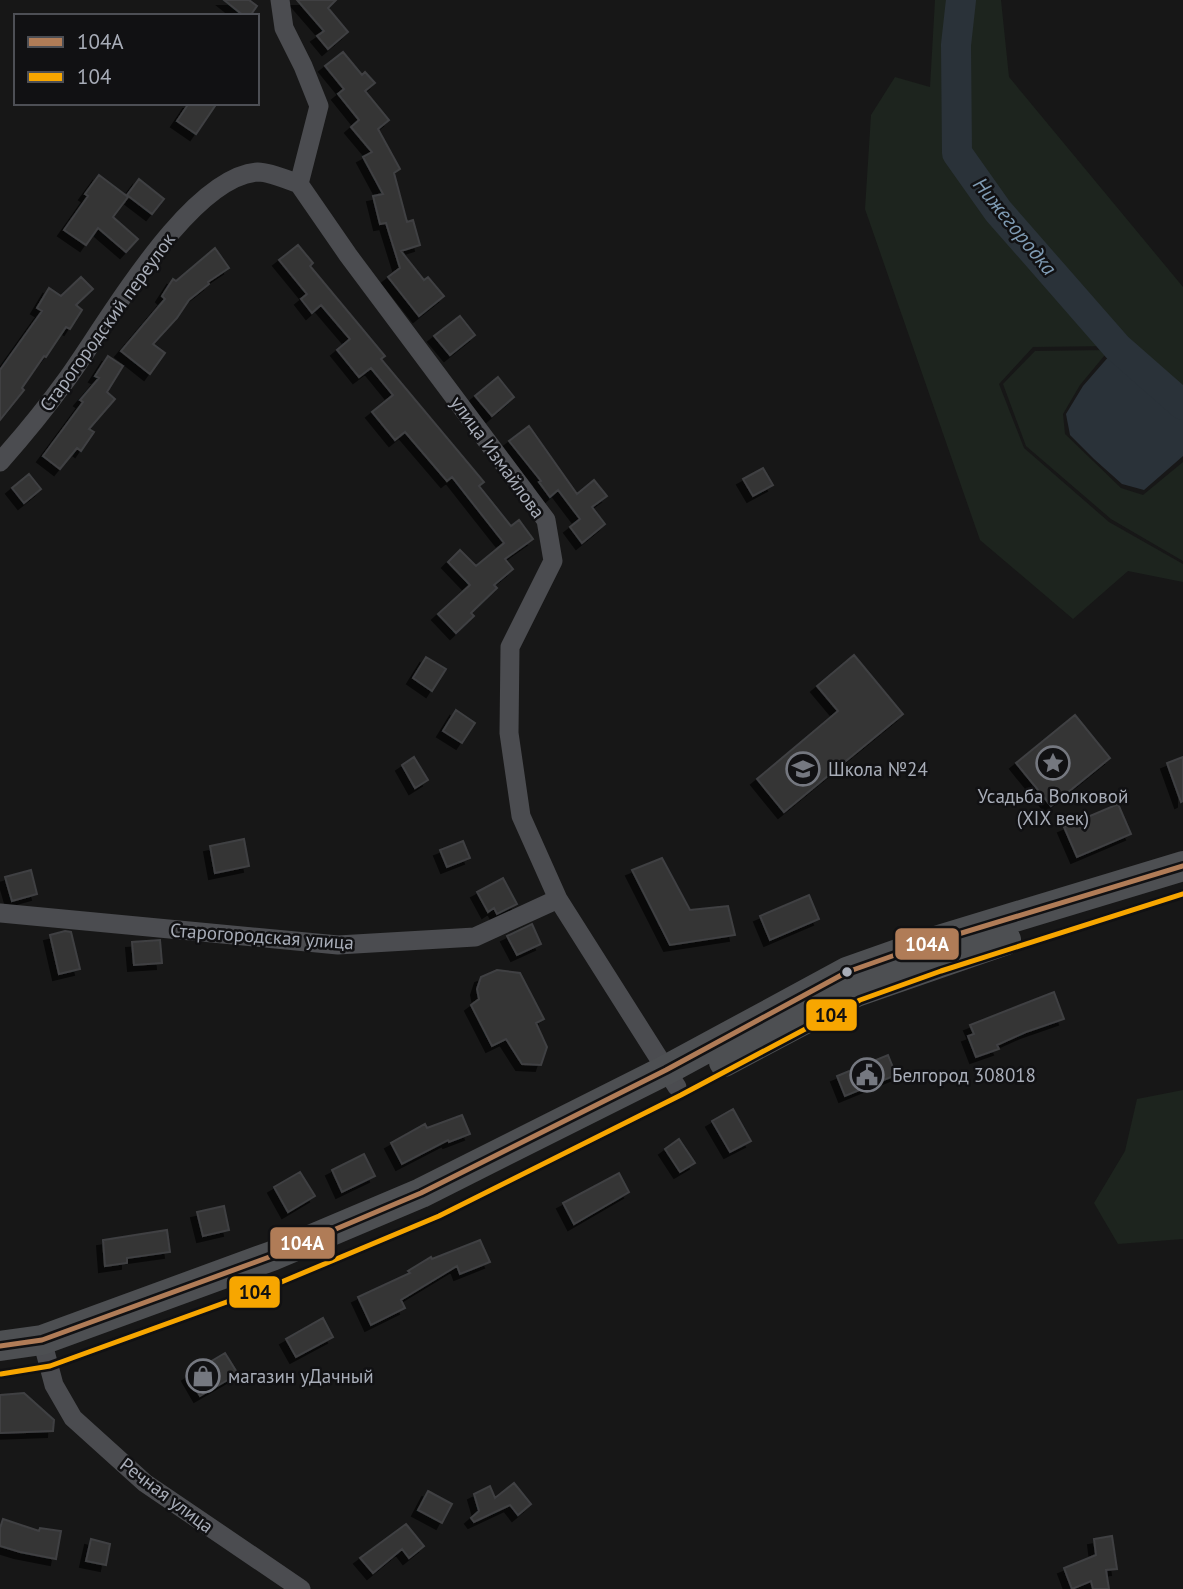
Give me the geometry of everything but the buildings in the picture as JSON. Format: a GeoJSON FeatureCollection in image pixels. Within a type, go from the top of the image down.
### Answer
{"type":"FeatureCollection","features":[{"type":"Feature","properties":{"kind":"main road"},"geometry":{"type":"LineString","coordinates":[[671,1079],[847,972],[932,942],[1183,866]]}},
{"type":"Feature","properties":{"kind":"main road"},"geometry":{"type":"LineString","coordinates":[[0,1365],[421,1193],[856,992],[937,963],[1183,885]]}},
{"type":"Feature","properties":{"kind":"main road"},"geometry":{"type":"LineString","coordinates":[[0,1346],[44,1349]]}},
{"type":"Feature","properties":{"kind":"street"},"geometry":{"type":"LineString","coordinates":[[280,0],[284,28],[319,106],[299,184]]}},
{"type":"Feature","properties":{"kind":"street","name":"Старогородский переулок"},"geometry":{"type":"LineString","coordinates":[[0,463],[67,380],[161,244],[199,202],[227,182],[259,172],[299,184]]}},
{"type":"Feature","properties":{"kind":"street","name":"улица Измайлова"},"geometry":{"type":"LineString","coordinates":[[299,184],[348,255],[546,520],[553,561],[510,647],[509,733],[521,816],[558,900],[671,1079]]}},
{"type":"Feature","properties":{"kind":"street","name":"Старогородская улица"},"geometry":{"type":"LineString","coordinates":[[0,913],[338,945],[475,937],[558,900]]}},
{"type":"Feature","properties":{"kind":"street","name":"Речная улица"},"geometry":{"type":"LineString","coordinates":[[44,1349],[54,1385],[73,1418],[145,1483],[301,1589]]}},
{"type":"Feature","properties":{"kind":"shaded area"},"geometry":{"type":"Polygon","coordinates":[[[935,0],[957,0],[952,43],[953,153],[994,214],[1112,346],[1033,347],[999,384],[1024,448],[1109,522],[1183,564],[1183,582],[1128,571],[1073,619],[980,540],[865,209],[871,115],[895,77],[930,87],[935,0]]]}},
{"type":"Feature","properties":{"kind":"shaded area"},"geometry":{"type":"Polygon","coordinates":[[[966,0],[1001,0],[1009,77],[1183,287],[1183,399],[1123,345],[998,203],[960,151],[960,43],[966,0]]]}},
{"type":"Feature","properties":{"kind":"shaded area"},"geometry":{"type":"Polygon","coordinates":[[[1117,347],[1183,405],[1183,456],[1144,490],[1122,484],[1094,459],[1070,435],[1066,414],[1083,386],[1117,347]]]}},
{"type":"Feature","properties":{"kind":"shaded area"},"geometry":{"type":"Polygon","coordinates":[[[1109,350],[1080,385],[1063,414],[1065,434],[1121,488],[1143,495],[1183,462],[1183,561],[1111,519],[1026,446],[1003,384],[1035,351],[1109,350]]]}},
{"type":"Feature","properties":{"kind":"shaded area"},"geometry":{"type":"Polygon","coordinates":[[[1183,1090],[1183,1239],[1118,1244],[1094,1203],[1125,1151],[1137,1099],[1183,1090]]]}},
{"type":"Feature","properties":{"kind":"waterway","name":"Нижегородка"},"geometry":{"type":"LineString","coordinates":[[961,0],[956,45],[957,153],[998,211],[1117,347],[1183,405]]}},
{"type":"Feature","properties":{"kind":"transit line","name":"104А"},"geometry":{"type":"LineString","coordinates":[[0,1346],[42,1340],[272,1256],[421,1193],[666,1070],[847,972],[932,942],[1183,866]]}},
{"type":"Feature","properties":{"kind":"transit line","name":"104"},"geometry":{"type":"LineString","coordinates":[[1,1374],[50,1366],[279,1283],[439,1216],[681,1095],[860,1000],[941,971],[1183,894]]}},
{"type":"Feature","properties":{"kind":"place","name":"Усадьба Волковой (XIX век)"},"geometry":{"type":"Point","coordinates":[1053,763]}},
{"type":"Feature","properties":{"kind":"place","name":"Школа №24"},"geometry":{"type":"Point","coordinates":[803,769]}},
{"type":"Feature","properties":{"kind":"place","name":"Белгород 308018"},"geometry":{"type":"Point","coordinates":[867,1075]}},
{"type":"Feature","properties":{"kind":"place","name":"магазин уДачный"},"geometry":{"type":"Point","coordinates":[203,1376]}}]}
